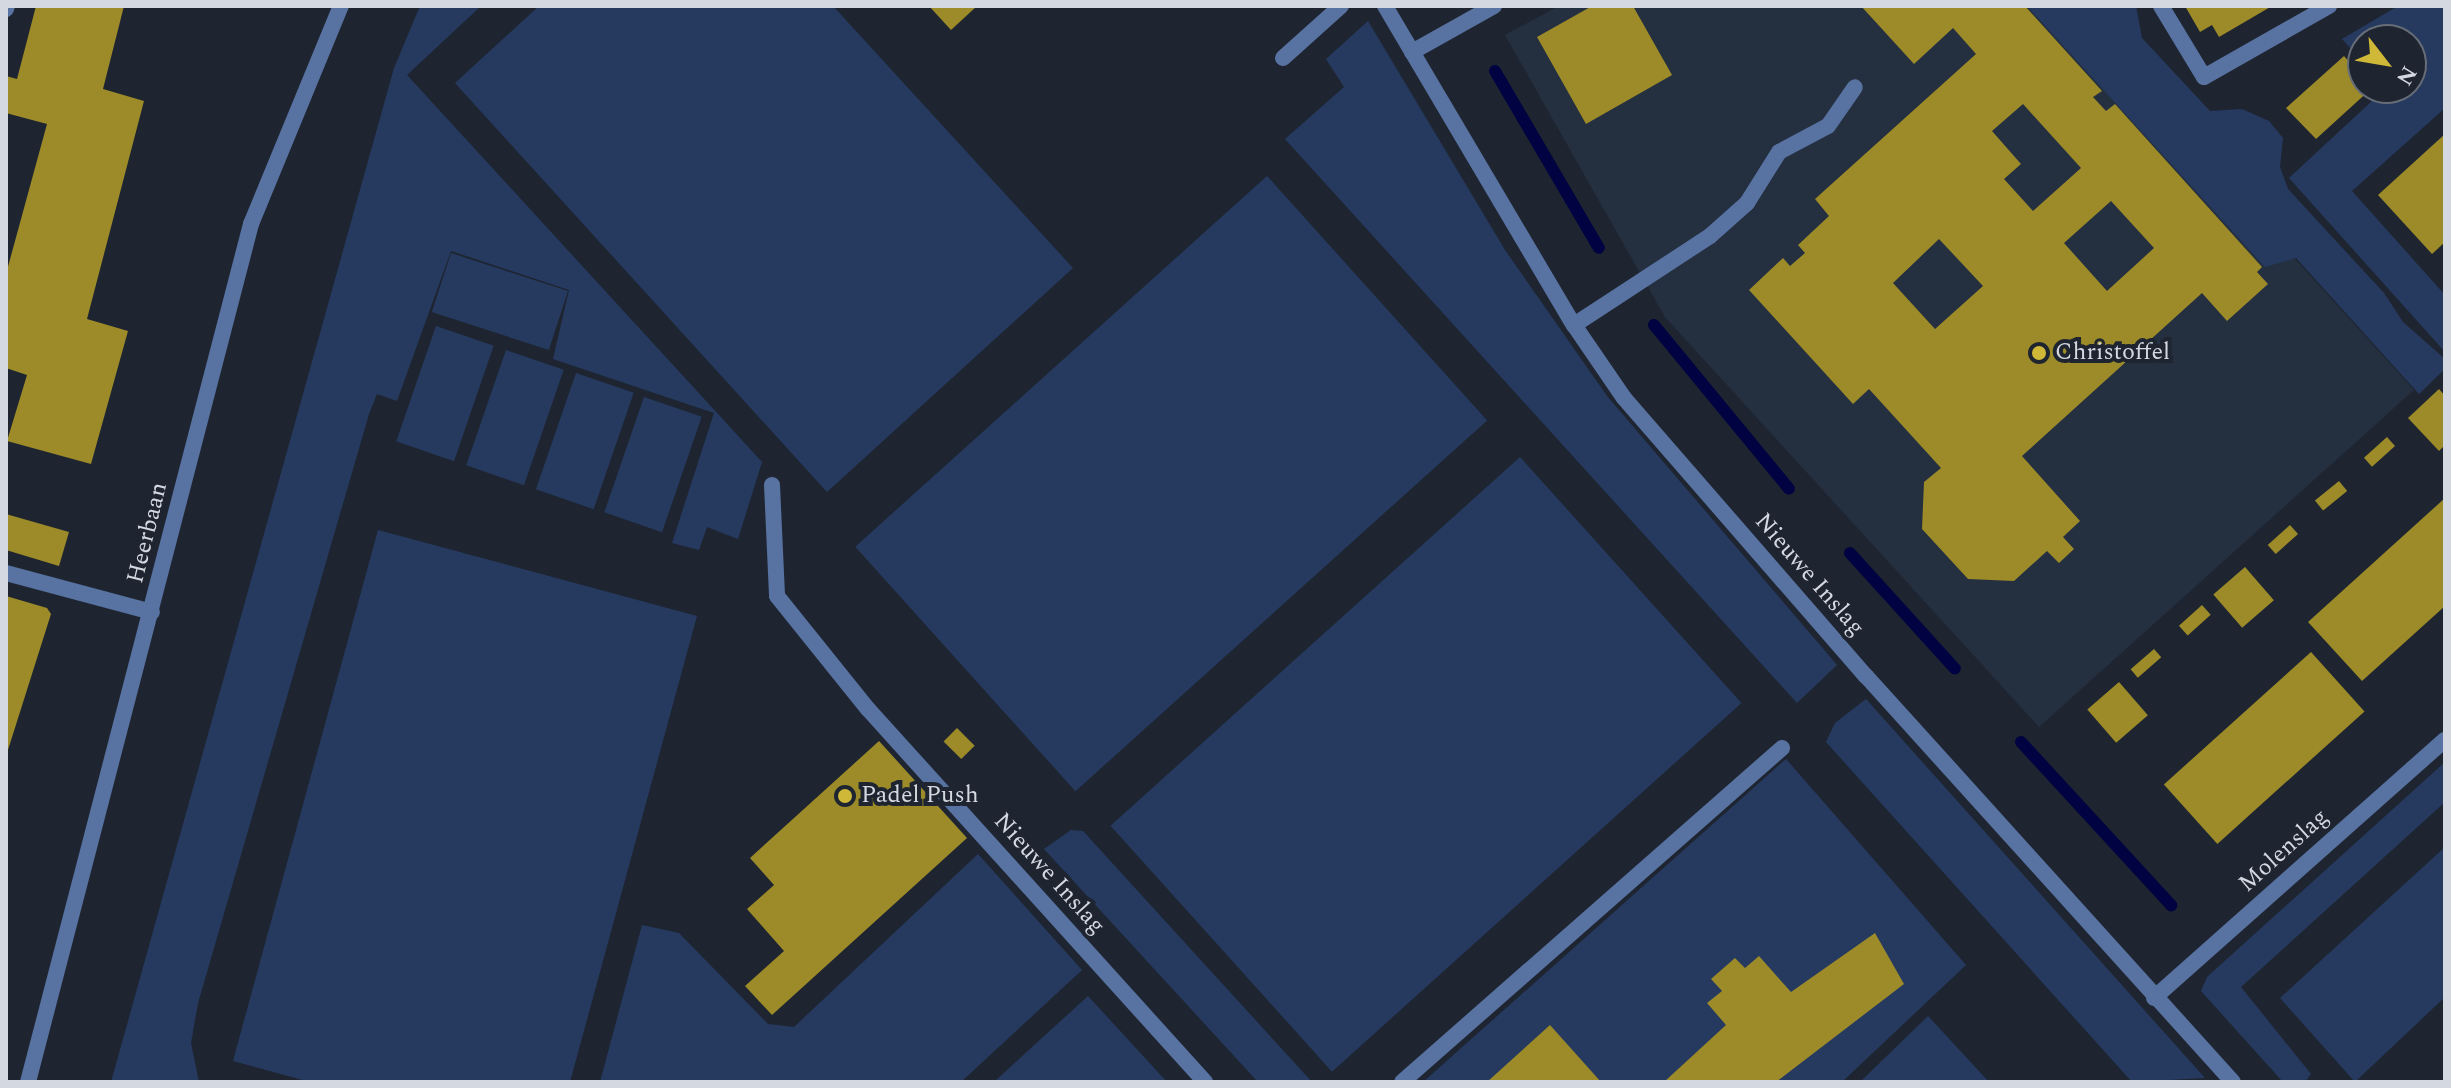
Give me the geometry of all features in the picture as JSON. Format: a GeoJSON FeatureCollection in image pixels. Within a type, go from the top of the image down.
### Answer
{"type":"FeatureCollection","features":[{"type":"Feature","properties":{"kind":"street","name":"Heerbaan"},"geometry":{"type":"LineString","coordinates":[[28,1082],[251,224],[341,6]]}},
{"type":"Feature","properties":{"kind":"street"},"geometry":{"type":"LineString","coordinates":[[1283,58],[1341,6]]}},
{"type":"Feature","properties":{"kind":"street","name":"Nieuwe Inslag"},"geometry":{"type":"LineString","coordinates":[[1385,6],[1574,325],[1644,421],[2154,998],[2233,1082]]}},
{"type":"Feature","properties":{"kind":"street"},"geometry":{"type":"LineString","coordinates":[[1412,52],[1494,6]]}},
{"type":"Feature","properties":{"kind":"street"},"geometry":{"type":"LineString","coordinates":[[2161,6],[2204,77],[2329,6]]}},
{"type":"Feature","properties":{"kind":"street"},"geometry":{"type":"LineString","coordinates":[[1574,325],[1710,236],[1747,203],[1779,152],[1828,126],[1855,87]]}},
{"type":"Feature","properties":{"kind":"street","name":"Nieuwe Inslag"},"geometry":{"type":"LineString","coordinates":[[772,485],[777,596],[868,709],[1205,1082]]}},
{"type":"Feature","properties":{"kind":"street"},"geometry":{"type":"LineString","coordinates":[[6,573],[152,612]]}},
{"type":"Feature","properties":{"kind":"street","name":"Molenslag"},"geometry":{"type":"LineString","coordinates":[[2154,998],[2445,740]]}},
{"type":"Feature","properties":{"kind":"street"},"geometry":{"type":"LineString","coordinates":[[1402,1082],[1782,748]]}},
{"type":"Feature","properties":{"kind":"shaded area"},"geometry":{"type":"Polygon","coordinates":[[[420,6],[481,6],[407,75],[762,462],[738,539],[707,527],[699,550],[672,543],[714,413],[553,359],[569,290],[451,251],[397,401],[377,394],[369,414],[198,1003],[191,1043],[199,1082],[111,1082],[394,68],[420,6]]]}},
{"type":"Feature","properties":{"kind":"shaded area"},"geometry":{"type":"Polygon","coordinates":[[[539,6],[833,6],[1073,268],[827,492],[455,83],[539,6]]]}},
{"type":"Feature","properties":{"kind":"shaded area","name":"Christoffel"},"geometry":{"type":"Polygon","coordinates":[[[1559,6],[2066,6],[2414,390],[2039,727],[1665,317],[1505,35],[1559,6]]]}},
{"type":"Feature","properties":{"kind":"shaded area"},"geometry":{"type":"Polygon","coordinates":[[[2027,6],[2136,6],[2142,38],[2210,111],[2242,109],[2269,121],[2283,138],[2280,167],[2288,189],[2384,293],[2403,322],[2445,359],[2445,369],[2419,394],[2296,258],[2265,267],[2027,6]]]}},
{"type":"Feature","properties":{"kind":"shaded area"},"geometry":{"type":"Polygon","coordinates":[[[2398,6],[2445,6],[2445,108],[2352,191],[2445,295],[2445,352],[2289,178],[2369,104],[2427,104],[2427,24],[2367,24],[2398,6]]]}},
{"type":"Feature","properties":{"kind":"shaded area"},"geometry":{"type":"Polygon","coordinates":[[[1368,21],[1505,250],[1607,396],[1837,665],[1797,703],[1285,139],[1344,87],[1326,59],[1368,21]]]}},
{"type":"Feature","properties":{"kind":"shaded area"},"geometry":{"type":"Polygon","coordinates":[[[1267,176],[1487,420],[1075,791],[855,547],[1267,176]]]}},
{"type":"Feature","properties":{"kind":"shaded area"},"geometry":{"type":"Polygon","coordinates":[[[451,253],[568,291],[549,350],[432,312],[451,253]]]}},
{"type":"Feature","properties":{"kind":"shaded area"},"geometry":{"type":"Polygon","coordinates":[[[436,326],[494,346],[454,461],[396,441],[436,326]]]}},
{"type":"Feature","properties":{"kind":"shaded area"},"geometry":{"type":"Polygon","coordinates":[[[506,350],[564,370],[524,485],[466,465],[506,350]]]}},
{"type":"Feature","properties":{"kind":"shaded area"},"geometry":{"type":"Polygon","coordinates":[[[576,373],[634,393],[594,509],[536,489],[576,373]]]}},
{"type":"Feature","properties":{"kind":"shaded area"},"geometry":{"type":"Polygon","coordinates":[[[644,397],[702,417],[662,532],[604,512],[644,397]]]}},
{"type":"Feature","properties":{"kind":"shaded area"},"geometry":{"type":"Polygon","coordinates":[[[1520,457],[1741,703],[1332,1072],[1111,826],[1520,457]]]}},
{"type":"Feature","properties":{"kind":"shaded area"},"geometry":{"type":"Polygon","coordinates":[[[378,530],[697,616],[570,1082],[310,1082],[233,1061],[378,530]]]}},
{"type":"Feature","properties":{"kind":"shaded area"},"geometry":{"type":"Polygon","coordinates":[[[1866,699],[2205,1078],[2132,1082],[1826,742],[1835,723],[1866,699]]]}},
{"type":"Feature","properties":{"kind":"shaded area"},"geometry":{"type":"Polygon","coordinates":[[[1786,759],[1966,965],[1842,1082],[1423,1082],[1786,759]]]}},
{"type":"Feature","properties":{"kind":"shaded area"},"geometry":{"type":"Polygon","coordinates":[[[2445,762],[2445,802],[2241,987],[2311,1074],[2305,1082],[2283,1082],[2201,991],[2207,977],[2445,762]]]}},
{"type":"Feature","properties":{"kind":"shaded area"},"geometry":{"type":"Polygon","coordinates":[[[1071,830],[1083,831],[1312,1082],[1258,1082],[1044,849],[1071,830]]]}},
{"type":"Feature","properties":{"kind":"shaded area"},"geometry":{"type":"Polygon","coordinates":[[[2445,847],[2445,997],[2355,1082],[2280,998],[2445,847]]]}},
{"type":"Feature","properties":{"kind":"shaded area"},"geometry":{"type":"Polygon","coordinates":[[[978,854],[1082,970],[961,1082],[600,1082],[642,925],[679,933],[768,1024],[794,1027],[978,854]]]}},
{"type":"Feature","properties":{"kind":"shaded area"},"geometry":{"type":"Polygon","coordinates":[[[1088,996],[1167,1082],[994,1082],[1088,996]]]}},
{"type":"Feature","properties":{"kind":"shaded area"},"geometry":{"type":"Polygon","coordinates":[[[1928,1016],[1989,1082],[1860,1082],[1928,1016]]]}},
{"type":"Feature","properties":{"kind":"building"},"geometry":{"type":"Polygon","coordinates":[[[36,6],[124,6],[103,89],[144,101],[87,319],[128,331],[91,464],[7,441],[27,375],[6,368],[6,274],[47,124],[6,113],[6,76],[17,79],[36,6]]]}},
{"type":"Feature","properties":{"kind":"building"},"geometry":{"type":"Polygon","coordinates":[[[929,6],[977,6],[951,30],[929,6]]]}},
{"type":"Feature","properties":{"kind":"building"},"geometry":{"type":"Polygon","coordinates":[[[1592,6],[1633,6],[1672,75],[1586,124],[1537,37],[1592,6]]]}},
{"type":"Feature","properties":{"kind":"building"},"geometry":{"type":"Polygon","coordinates":[[[1861,6],[2025,6],[2102,91],[2093,97],[2106,111],[2115,104],[2262,267],[2257,272],[2268,284],[2227,321],[2202,293],[2022,456],[2080,521],[2063,537],[2074,549],[2059,563],[2047,551],[2014,581],[1968,579],[1922,529],[1924,482],[1941,468],[1869,389],[1853,404],[1749,290],[1783,258],[1790,266],[1805,253],[1798,245],[1829,216],[1815,199],[1976,54],[1953,28],[1914,64],[1861,6]],[[2023,104],[1992,131],[2021,164],[2004,179],[2033,211],[2081,168],[2023,104]],[[2111,201],[2064,243],[2107,291],[2154,248],[2111,201]],[[1939,239],[1893,283],[1935,329],[1983,286],[1939,239]]]}},
{"type":"Feature","properties":{"kind":"building"},"geometry":{"type":"Polygon","coordinates":[[[2185,6],[2272,6],[2219,37],[2212,25],[2200,32],[2185,6]]]}},
{"type":"Feature","properties":{"kind":"building"},"geometry":{"type":"Polygon","coordinates":[[[2344,56],[2347,59],[2347,104],[2354,104],[2316,139],[2286,108],[2344,56]]]}},
{"type":"Feature","properties":{"kind":"building"},"geometry":{"type":"Polygon","coordinates":[[[2445,134],[2445,242],[2432,254],[2378,195],[2445,134]]]}},
{"type":"Feature","properties":{"kind":"building"},"geometry":{"type":"Polygon","coordinates":[[[2439,389],[2445,396],[2445,445],[2439,451],[2408,418],[2439,389]]]}},
{"type":"Feature","properties":{"kind":"building"},"geometry":{"type":"Polygon","coordinates":[[[2387,437],[2395,446],[2372,467],[2364,458],[2387,437]]]}},
{"type":"Feature","properties":{"kind":"building"},"geometry":{"type":"Polygon","coordinates":[[[2339,481],[2347,491],[2323,511],[2315,501],[2339,481]]]}},
{"type":"Feature","properties":{"kind":"building"},"geometry":{"type":"Polygon","coordinates":[[[2445,498],[2445,606],[2362,681],[2308,622],[2445,498]]]}},
{"type":"Feature","properties":{"kind":"building"},"geometry":{"type":"Polygon","coordinates":[[[6,514],[69,532],[59,566],[6,550],[6,514]]]}},
{"type":"Feature","properties":{"kind":"building"},"geometry":{"type":"Polygon","coordinates":[[[2290,525],[2298,534],[2276,554],[2268,545],[2290,525]]]}},
{"type":"Feature","properties":{"kind":"building"},"geometry":{"type":"Polygon","coordinates":[[[2245,567],[2274,600],[2242,628],[2213,595],[2245,567]]]}},
{"type":"Feature","properties":{"kind":"building"},"geometry":{"type":"Polygon","coordinates":[[[6,596],[47,608],[51,614],[7,753],[6,596]]]}},
{"type":"Feature","properties":{"kind":"building"},"geometry":{"type":"Polygon","coordinates":[[[2202,605],[2211,615],[2188,635],[2179,626],[2202,605]]]}},
{"type":"Feature","properties":{"kind":"building"},"geometry":{"type":"Polygon","coordinates":[[[2154,649],[2161,657],[2138,678],[2131,669],[2154,649]]]}},
{"type":"Feature","properties":{"kind":"building"},"geometry":{"type":"Polygon","coordinates":[[[2311,652],[2365,711],[2217,844],[2164,784],[2311,652]]]}},
{"type":"Feature","properties":{"kind":"building"},"geometry":{"type":"Polygon","coordinates":[[[2119,682],[2148,715],[2116,743],[2087,710],[2119,682]]]}},
{"type":"Feature","properties":{"kind":"building"},"geometry":{"type":"Polygon","coordinates":[[[957,728],[975,746],[961,759],[944,741],[957,728]]]}},
{"type":"Feature","properties":{"kind":"building"},"geometry":{"type":"Polygon","coordinates":[[[879,741],[967,838],[772,1015],[745,986],[784,951],[747,909],[774,885],[750,858],[879,741]]]}},
{"type":"Feature","properties":{"kind":"building"},"geometry":{"type":"Polygon","coordinates":[[[1875,933],[1904,984],[1776,1082],[1664,1082],[1726,1025],[1707,1003],[1722,991],[1711,979],[1735,958],[1745,968],[1759,956],[1791,992],[1875,933]]]}},
{"type":"Feature","properties":{"kind":"building"},"geometry":{"type":"Polygon","coordinates":[[[1550,1025],[1601,1082],[1487,1082],[1550,1025]]]}},
{"type":"Feature","properties":{"kind":"waterway"},"geometry":{"type":"LineString","coordinates":[[1495,71],[1599,248]]}},
{"type":"Feature","properties":{"kind":"waterway"},"geometry":{"type":"LineString","coordinates":[[1654,325],[1789,489]]}},
{"type":"Feature","properties":{"kind":"waterway"},"geometry":{"type":"LineString","coordinates":[[1850,553],[1955,669]]}},
{"type":"Feature","properties":{"kind":"waterway"},"geometry":{"type":"LineString","coordinates":[[2021,742],[2171,905]]}},
{"type":"Feature","properties":{"kind":"place","name":"Christoffel"},"geometry":{"type":"Point","coordinates":[2039,353]}},
{"type":"Feature","properties":{"kind":"place","name":"Padel Push"},"geometry":{"type":"Point","coordinates":[845,796]}}]}
